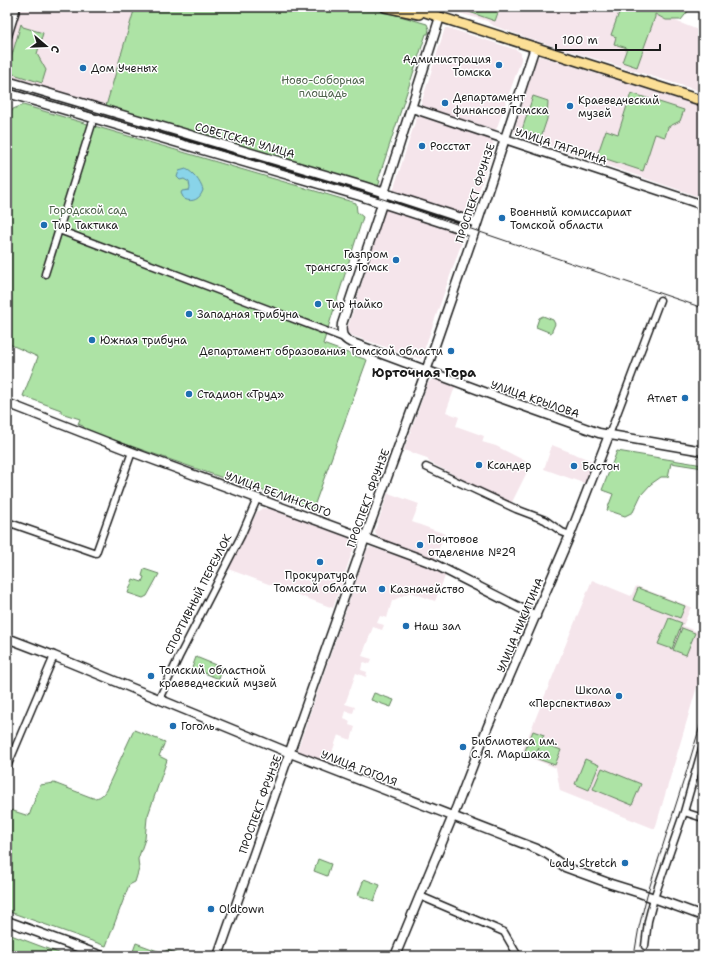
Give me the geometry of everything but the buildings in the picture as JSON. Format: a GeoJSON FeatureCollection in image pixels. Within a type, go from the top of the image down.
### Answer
{"type":"FeatureCollection","features":[{"type":"Feature","properties":{"kind":"main road"},"geometry":{"type":"LineString","coordinates":[[385,7],[440,18]]}},
{"type":"Feature","properties":{"kind":"main road"},"geometry":{"type":"LineString","coordinates":[[411,7],[440,18],[703,101]]}},
{"type":"Feature","properties":{"kind":"street"},"geometry":{"type":"LineString","coordinates":[[7,36],[16,7]]}},
{"type":"Feature","properties":{"kind":"street"},"geometry":{"type":"LineString","coordinates":[[344,338],[341,330],[342,324],[440,18]]}},
{"type":"Feature","properties":{"kind":"street","name":"ПРОСПЕКТ ФРУНЗЕ"},"geometry":{"type":"LineString","coordinates":[[218,956],[474,233],[535,47]]}},
{"type":"Feature","properties":{"kind":"street","name":"СОВЕТСКАЯ УЛИЦА"},"geometry":{"type":"LineString","coordinates":[[7,81],[384,193],[477,223]]}},
{"type":"Feature","properties":{"kind":"street","name":"СОВЕТСКАЯ УЛИЦА"},"geometry":{"type":"LineString","coordinates":[[7,93],[382,202],[474,233]]}},
{"type":"Feature","properties":{"kind":"street","name":"УЛИЦА ГАГАРИНА"},"geometry":{"type":"LineString","coordinates":[[412,108],[703,205]]}},
{"type":"Feature","properties":{"kind":"street"},"geometry":{"type":"LineString","coordinates":[[45,274],[92,124]]}},
{"type":"Feature","properties":{"kind":"street"},"geometry":{"type":"LineString","coordinates":[[59,230],[344,338]]}},
{"type":"Feature","properties":{"kind":"street","name":"УЛИЦА НИКИТИНА"},"geometry":{"type":"LineString","coordinates":[[395,956],[453,816],[488,726],[570,535],[660,300]]}},
{"type":"Feature","properties":{"kind":"street","name":"УЛИЦА КРЫЛОВА"},"geometry":{"type":"LineString","coordinates":[[344,338],[350,342],[511,402],[609,435],[703,452]]}},
{"type":"Feature","properties":{"kind":"street","name":"УЛИЦА БЕЛИНСКОГО"},"geometry":{"type":"LineString","coordinates":[[7,403],[132,452],[438,566],[536,616]]}},
{"type":"Feature","properties":{"kind":"street"},"geometry":{"type":"LineString","coordinates":[[7,531],[10,523],[96,553],[132,452]]}},
{"type":"Feature","properties":{"kind":"street"},"geometry":{"type":"LineString","coordinates":[[426,467],[516,509],[544,520],[562,532],[570,535]]}},
{"type":"Feature","properties":{"kind":"street","name":"СПОРТИВНЫЙ ПЕРЕУЛОК"},"geometry":{"type":"LineString","coordinates":[[159,699],[178,657],[241,536],[257,499]]}},
{"type":"Feature","properties":{"kind":"street","name":"УЛИЦА ГОГОЛЯ"},"geometry":{"type":"LineString","coordinates":[[7,638],[290,753],[537,849],[566,867],[611,884],[640,892],[703,916]]}},
{"type":"Feature","properties":{"kind":"street"},"geometry":{"type":"LineString","coordinates":[[7,768],[8,760],[54,656]]}},
{"type":"Feature","properties":{"kind":"street"},"geometry":{"type":"LineString","coordinates":[[645,946],[648,922],[654,898],[684,812],[703,745]]}},
{"type":"Feature","properties":{"kind":"street"},"geometry":{"type":"LineString","coordinates":[[684,812],[703,818]]}},
{"type":"Feature","properties":{"kind":"street"},"geometry":{"type":"LineString","coordinates":[[420,896],[504,932],[518,956]]}},
{"type":"Feature","properties":{"kind":"street"},"geometry":{"type":"LineString","coordinates":[[7,921],[102,956]]}},
{"type":"Feature","properties":{"kind":"shaded area"},"geometry":{"type":"Polygon","coordinates":[[[19,7],[135,7],[106,106],[104,107],[83,99],[7,77],[7,45],[19,7]]]}},
{"type":"Feature","properties":{"kind":"shaded area"},"geometry":{"type":"Polygon","coordinates":[[[438,7],[640,7],[703,32],[703,92],[534,40],[494,26],[487,21],[438,7]]]}},
{"type":"Feature","properties":{"kind":"shaded area"},"geometry":{"type":"Polygon","coordinates":[[[445,28],[517,50],[521,53],[521,60],[496,130],[422,106],[421,104],[445,28]]]}},
{"type":"Feature","properties":{"kind":"shaded area"},"geometry":{"type":"Polygon","coordinates":[[[540,56],[703,107],[703,198],[515,134],[514,131],[537,58],[540,56]]]}},
{"type":"Feature","properties":{"kind":"shaded area"},"geometry":{"type":"Polygon","coordinates":[[[419,116],[489,139],[493,142],[494,147],[470,217],[393,193],[415,122],[419,116]]]}},
{"type":"Feature","properties":{"kind":"shaded area"},"geometry":{"type":"Polygon","coordinates":[[[386,207],[465,233],[421,359],[350,335],[347,330],[386,207]]]}},
{"type":"Feature","properties":{"kind":"shaded area"},"geometry":{"type":"Polygon","coordinates":[[[431,380],[437,380],[455,387],[446,412],[459,417],[456,426],[484,436],[482,442],[496,446],[531,464],[511,504],[429,462],[427,458],[404,450],[428,383],[431,380]]]}},
{"type":"Feature","properties":{"kind":"shaded area"},"geometry":{"type":"Polygon","coordinates":[[[552,445],[595,462],[586,484],[544,469],[552,445]]]}},
{"type":"Feature","properties":{"kind":"shaded area"},"geometry":{"type":"Polygon","coordinates":[[[388,493],[419,504],[412,522],[445,534],[434,560],[379,538],[376,535],[375,531],[388,493]]]}},
{"type":"Feature","properties":{"kind":"shaded area"},"geometry":{"type":"Polygon","coordinates":[[[263,508],[272,509],[354,540],[355,544],[333,608],[228,569],[257,512],[263,508]]]}},
{"type":"Feature","properties":{"kind":"shaded area"},"geometry":{"type":"Polygon","coordinates":[[[371,547],[431,567],[446,574],[435,601],[410,592],[392,601],[387,618],[380,616],[377,623],[384,625],[382,630],[373,627],[362,656],[372,659],[370,664],[364,662],[362,665],[361,670],[367,672],[366,677],[356,673],[345,704],[355,707],[353,713],[346,711],[344,718],[350,721],[349,725],[355,727],[351,740],[338,735],[328,764],[297,751],[367,550],[371,547]]]}},
{"type":"Feature","properties":{"kind":"shaded area","name":"Школа «Перспектива»"},"geometry":{"type":"Polygon","coordinates":[[[592,580],[631,596],[636,586],[691,607],[683,626],[703,634],[703,666],[655,829],[560,791],[556,768],[521,754],[592,580]]]}},
{"type":"Feature","properties":{"kind":"green space","name":"Ново-Соборная площадь"},"geometry":{"type":"Polygon","coordinates":[[[135,7],[357,7],[367,10],[380,10],[427,24],[429,29],[428,34],[426,34],[378,180],[380,181],[378,187],[106,106],[135,7]]]}},
{"type":"Feature","properties":{"kind":"green space"},"geometry":{"type":"Polygon","coordinates":[[[455,7],[500,7],[495,21],[455,7]]]}},
{"type":"Feature","properties":{"kind":"green space"},"geometry":{"type":"Polygon","coordinates":[[[621,7],[682,7],[689,10],[681,20],[666,20],[655,14],[637,67],[622,62],[627,48],[614,44],[616,37],[611,35],[621,7]]]}},
{"type":"Feature","properties":{"kind":"green space"},"geometry":{"type":"Polygon","coordinates":[[[21,24],[23,27],[43,33],[37,54],[46,70],[42,83],[7,72],[21,24]]]}},
{"type":"Feature","properties":{"kind":"green space"},"geometry":{"type":"Polygon","coordinates":[[[631,93],[684,110],[680,121],[668,127],[665,137],[655,134],[643,171],[597,156],[606,130],[618,134],[631,93]]]}},
{"type":"Feature","properties":{"kind":"green space"},"geometry":{"type":"Polygon","coordinates":[[[533,96],[548,101],[547,119],[541,137],[522,130],[533,96]]]}},
{"type":"Feature","properties":{"kind":"green space","name":"Городской сад"},"geometry":{"type":"Polygon","coordinates":[[[23,105],[356,203],[357,212],[363,217],[323,344],[367,360],[313,509],[231,479],[226,479],[85,430],[83,426],[78,424],[80,419],[61,413],[61,410],[23,396],[38,357],[7,343],[7,322],[11,314],[7,312],[10,302],[7,301],[7,122],[13,109],[23,105]]]}},
{"type":"Feature","properties":{"kind":"green space"},"geometry":{"type":"Polygon","coordinates":[[[543,316],[553,320],[555,324],[551,333],[536,327],[539,318],[543,316]]]}},
{"type":"Feature","properties":{"kind":"green space"},"geometry":{"type":"Polygon","coordinates":[[[617,451],[703,465],[703,468],[671,463],[668,477],[661,477],[651,484],[641,495],[633,512],[625,516],[607,510],[613,494],[602,490],[617,451]]]}},
{"type":"Feature","properties":{"kind":"green space"},"geometry":{"type":"Polygon","coordinates":[[[144,569],[159,574],[147,596],[143,598],[128,593],[133,579],[142,582],[144,577],[142,576],[144,569]]]}},
{"type":"Feature","properties":{"kind":"green space"},"geometry":{"type":"Polygon","coordinates":[[[638,588],[685,606],[680,618],[633,600],[638,588]]]}},
{"type":"Feature","properties":{"kind":"green space"},"geometry":{"type":"Polygon","coordinates":[[[669,618],[682,623],[672,649],[658,644],[669,618]]]}},
{"type":"Feature","properties":{"kind":"green space"},"geometry":{"type":"Polygon","coordinates":[[[682,628],[695,633],[686,655],[673,650],[682,628]]]}},
{"type":"Feature","properties":{"kind":"green space"},"geometry":{"type":"Polygon","coordinates":[[[196,657],[223,668],[219,679],[192,668],[196,657]]]}},
{"type":"Feature","properties":{"kind":"green space"},"geometry":{"type":"Polygon","coordinates":[[[374,693],[394,700],[391,707],[371,700],[374,693]]]}},
{"type":"Feature","properties":{"kind":"green space"},"geometry":{"type":"Polygon","coordinates":[[[134,730],[165,742],[159,756],[167,760],[147,818],[145,839],[138,859],[139,869],[135,882],[129,885],[106,946],[7,911],[7,809],[29,816],[40,785],[54,783],[93,798],[101,796],[106,790],[134,730]]]}},
{"type":"Feature","properties":{"kind":"green space"},"geometry":{"type":"Polygon","coordinates":[[[533,731],[544,735],[541,742],[561,750],[555,765],[535,758],[539,748],[534,758],[524,753],[533,731]]]}},
{"type":"Feature","properties":{"kind":"green space"},"geometry":{"type":"Polygon","coordinates":[[[585,759],[599,765],[589,790],[575,784],[585,759]]]}},
{"type":"Feature","properties":{"kind":"green space"},"geometry":{"type":"Polygon","coordinates":[[[602,768],[641,784],[632,805],[593,789],[602,768]]]}},
{"type":"Feature","properties":{"kind":"green space"},"geometry":{"type":"Polygon","coordinates":[[[318,859],[331,864],[327,876],[314,871],[318,859]]]}},
{"type":"Feature","properties":{"kind":"green space"},"geometry":{"type":"Polygon","coordinates":[[[364,879],[380,885],[374,901],[358,895],[364,879]]]}},
{"type":"Feature","properties":{"kind":"green space"},"geometry":{"type":"Polygon","coordinates":[[[11,935],[66,956],[44,957],[21,954],[8,947],[11,935]]]}},
{"type":"Feature","properties":{"kind":"green space"},"geometry":{"type":"Polygon","coordinates":[[[136,943],[163,953],[167,950],[182,955],[137,956],[132,954],[136,943]]]}},
{"type":"Feature","properties":{"kind":"water"},"geometry":{"type":"Polygon","coordinates":[[[186,169],[192,173],[200,183],[203,190],[198,198],[190,201],[184,199],[181,193],[182,191],[189,190],[189,182],[184,179],[180,180],[177,177],[179,171],[186,169]]]}},
{"type":"Feature","properties":{"kind":"tram line"},"geometry":{"type":"LineString","coordinates":[[7,88],[383,199],[703,308]]}},
{"type":"Feature","properties":{"kind":"tram line"},"geometry":{"type":"LineString","coordinates":[[634,956],[647,895],[703,716]]}},
{"type":"Feature","properties":{"kind":"place","name":"Администрация Томска"},"geometry":{"type":"Point","coordinates":[499,65]}},
{"type":"Feature","properties":{"kind":"place","name":"Дом Ученых"},"geometry":{"type":"Point","coordinates":[83,68]}},
{"type":"Feature","properties":{"kind":"place","name":"Департамент финансов Томска"},"geometry":{"type":"Point","coordinates":[445,103]}},
{"type":"Feature","properties":{"kind":"place","name":"Краеведческий музей"},"geometry":{"type":"Point","coordinates":[570,106]}},
{"type":"Feature","properties":{"kind":"place","name":"Росстат"},"geometry":{"type":"Point","coordinates":[422,146]}},
{"type":"Feature","properties":{"kind":"place","name":"Военный комиссариат Томской области"},"geometry":{"type":"Point","coordinates":[502,218]}},
{"type":"Feature","properties":{"kind":"place","name":"Тир Тактика"},"geometry":{"type":"Point","coordinates":[44,225]}},
{"type":"Feature","properties":{"kind":"place","name":"Газпром трансгаз Томск"},"geometry":{"type":"Point","coordinates":[396,260]}},
{"type":"Feature","properties":{"kind":"place","name":"Тир Найко"},"geometry":{"type":"Point","coordinates":[318,304]}},
{"type":"Feature","properties":{"kind":"place","name":"Западная трибуна"},"geometry":{"type":"Point","coordinates":[189,314]}},
{"type":"Feature","properties":{"kind":"place","name":"Южная трибуна"},"geometry":{"type":"Point","coordinates":[92,340]}},
{"type":"Feature","properties":{"kind":"place","name":"Департамент образования Томской области"},"geometry":{"type":"Point","coordinates":[451,351]}},
{"type":"Feature","properties":{"kind":"place","name":"Стадион «Труд»"},"geometry":{"type":"Point","coordinates":[189,394]}},
{"type":"Feature","properties":{"kind":"place","name":"Атлет"},"geometry":{"type":"Point","coordinates":[685,398]}},
{"type":"Feature","properties":{"kind":"place","name":"Ксандер"},"geometry":{"type":"Point","coordinates":[479,465]}},
{"type":"Feature","properties":{"kind":"place","name":"Бастон"},"geometry":{"type":"Point","coordinates":[574,466]}},
{"type":"Feature","properties":{"kind":"place","name":"Почтовое отделение №29"},"geometry":{"type":"Point","coordinates":[420,545]}},
{"type":"Feature","properties":{"kind":"place","name":"Прокуратура Томской области"},"geometry":{"type":"Point","coordinates":[320,562]}},
{"type":"Feature","properties":{"kind":"place","name":"Казначейство"},"geometry":{"type":"Point","coordinates":[382,589]}},
{"type":"Feature","properties":{"kind":"place","name":"Наш зал"},"geometry":{"type":"Point","coordinates":[406,626]}},
{"type":"Feature","properties":{"kind":"place","name":"Томский областной краеведческий музей"},"geometry":{"type":"Point","coordinates":[151,676]}},
{"type":"Feature","properties":{"kind":"place","name":"Школа «Перспектива»"},"geometry":{"type":"Point","coordinates":[619,696]}},
{"type":"Feature","properties":{"kind":"place","name":"Гоголь"},"geometry":{"type":"Point","coordinates":[173,726]}},
{"type":"Feature","properties":{"kind":"place","name":"Библиотека им. С. Я. Маршака"},"geometry":{"type":"Point","coordinates":[463,747]}},
{"type":"Feature","properties":{"kind":"place","name":"Lady Stretch"},"geometry":{"type":"Point","coordinates":[625,863]}},
{"type":"Feature","properties":{"kind":"place","name":"Oldtown"},"geometry":{"type":"Point","coordinates":[211,909]}},
{"type":"Feature","properties":{"kind":"district","name":"Юрточная Гора"},"geometry":{"type":"Point","coordinates":[424,372]}}]}
